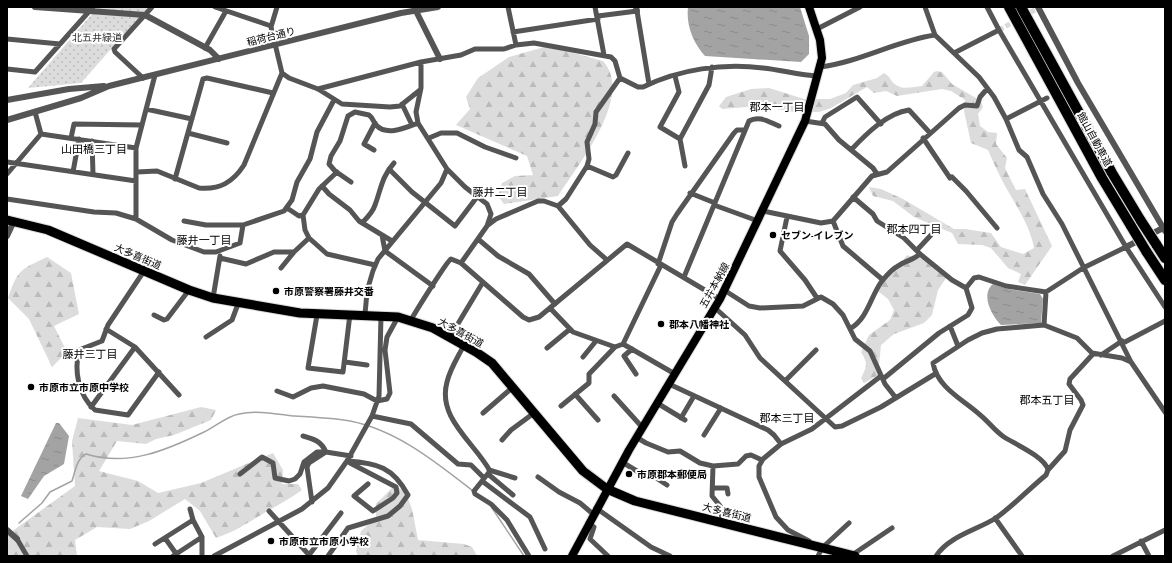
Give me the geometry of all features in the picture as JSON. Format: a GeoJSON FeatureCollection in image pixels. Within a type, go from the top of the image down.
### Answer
{"type":"FeatureCollection","features":[{"type":"Feature","properties":{"kind":"highway","name":"館山自動車道"},"geometry":{"type":"LineString","coordinates":[[1009,7],[1102,178],[1165,280]]}},
{"type":"Feature","properties":{"kind":"highway","name":"館山自動車道"},"geometry":{"type":"LineString","coordinates":[[1021,7],[1140,221],[1165,258]]}},
{"type":"Feature","properties":{"kind":"highway","name":"大多喜街道"},"geometry":{"type":"LineString","coordinates":[[11,220],[48,230],[189,290],[213,298],[238,304],[284,311],[316,314],[381,315],[411,320],[450,337],[492,364],[513,387],[576,464],[607,489],[635,501],[722,522],[818,550],[853,556]]}},
{"type":"Feature","properties":{"kind":"main road","name":"五井本納線"},"geometry":{"type":"LineString","coordinates":[[572,556],[588,523],[636,437],[720,299],[805,121],[818,76],[822,49],[809,7]]}},
{"type":"Feature","properties":{"kind":"street"},"geometry":{"type":"LineString","coordinates":[[35,7],[91,9],[145,15],[210,50],[219,59]]}},
{"type":"Feature","properties":{"kind":"street"},"geometry":{"type":"LineString","coordinates":[[144,78],[115,52],[114,49],[152,7]]}},
{"type":"Feature","properties":{"kind":"street"},"geometry":{"type":"LineString","coordinates":[[215,7],[271,26]]}},
{"type":"Feature","properties":{"kind":"street"},"geometry":{"type":"LineString","coordinates":[[277,7],[271,26],[282,73],[288,78],[318,89],[342,104],[390,107],[402,104],[420,90]]}},
{"type":"Feature","properties":{"kind":"street","name":"稲荷台通り"},"geometry":{"type":"LineString","coordinates":[[7,100],[69,89],[109,86],[275,46],[415,9],[438,7]]}},
{"type":"Feature","properties":{"kind":"street"},"geometry":{"type":"LineString","coordinates":[[508,7],[516,45]]}},
{"type":"Feature","properties":{"kind":"street"},"geometry":{"type":"LineString","coordinates":[[596,7],[604,55]]}},
{"type":"Feature","properties":{"kind":"street"},"geometry":{"type":"LineString","coordinates":[[817,29],[860,7]]}},
{"type":"Feature","properties":{"kind":"street"},"geometry":{"type":"LineString","coordinates":[[925,7],[935,35],[980,77],[1006,119],[1019,150],[1027,157],[1043,194],[1062,224],[1131,362],[1165,412]]}},
{"type":"Feature","properties":{"kind":"street"},"geometry":{"type":"LineString","coordinates":[[987,7],[1040,101],[1126,247],[1165,306]]}},
{"type":"Feature","properties":{"kind":"street"},"geometry":{"type":"LineString","coordinates":[[966,288],[974,278],[978,277],[1006,286],[1046,292],[1083,268],[1164,229],[1078,83],[1038,7]]}},
{"type":"Feature","properties":{"kind":"street"},"geometry":{"type":"LineString","coordinates":[[7,69],[35,72],[91,9]]}},
{"type":"Feature","properties":{"kind":"street"},"geometry":{"type":"LineString","coordinates":[[415,9],[440,59]]}},
{"type":"Feature","properties":{"kind":"street"},"geometry":{"type":"LineString","coordinates":[[513,32],[598,18],[636,9],[649,84]]}},
{"type":"Feature","properties":{"kind":"street"},"geometry":{"type":"LineString","coordinates":[[205,48],[226,11]]}},
{"type":"Feature","properties":{"kind":"street"},"geometry":{"type":"LineString","coordinates":[[954,53],[999,30]]}},
{"type":"Feature","properties":{"kind":"street"},"geometry":{"type":"LineString","coordinates":[[820,67],[842,64],[902,42],[935,35]]}},
{"type":"Feature","properties":{"kind":"street"},"geometry":{"type":"LineString","coordinates":[[7,39],[60,44]]}},
{"type":"Feature","properties":{"kind":"street"},"geometry":{"type":"LineString","coordinates":[[318,89],[421,62],[461,55],[475,49],[504,49],[516,45],[534,43],[576,52],[604,55],[616,61],[620,78],[596,112],[595,124],[587,142],[589,159],[587,166],[566,199],[558,206]]}},
{"type":"Feature","properties":{"kind":"street"},"geometry":{"type":"LineString","coordinates":[[421,62],[420,90],[416,112],[418,123],[429,138],[447,169],[490,209],[490,217],[487,226],[461,263]]}},
{"type":"Feature","properties":{"kind":"street"},"geometry":{"type":"LineString","coordinates":[[620,78],[638,87],[712,67],[763,68],[797,75],[818,76]]}},
{"type":"Feature","properties":{"kind":"street"},"geometry":{"type":"LineString","coordinates":[[685,166],[680,139],[709,85],[712,67]]}},
{"type":"Feature","properties":{"kind":"street"},"geometry":{"type":"LineString","coordinates":[[137,172],[157,171],[205,189],[216,188],[227,184],[236,177],[244,165],[282,73]]}},
{"type":"Feature","properties":{"kind":"street"},"geometry":{"type":"LineString","coordinates":[[136,219],[136,148],[155,75]]}},
{"type":"Feature","properties":{"kind":"street"},"geometry":{"type":"LineString","coordinates":[[675,76],[679,92],[660,127],[680,139]]}},
{"type":"Feature","properties":{"kind":"street"},"geometry":{"type":"LineString","coordinates":[[176,179],[203,79],[207,78],[273,93]]}},
{"type":"Feature","properties":{"kind":"street"},"geometry":{"type":"LineString","coordinates":[[1068,87],[1078,83]]}},
{"type":"Feature","properties":{"kind":"street","name":"稲荷台通り"},"geometry":{"type":"LineString","coordinates":[[7,120],[81,98],[109,86]]}},
{"type":"Feature","properties":{"kind":"street"},"geometry":{"type":"LineString","coordinates":[[763,211],[787,217],[826,223],[833,221],[867,180],[877,174],[887,172],[923,138],[959,108],[965,105],[977,106],[980,97],[987,88]]}},
{"type":"Feature","properties":{"kind":"street"},"geometry":{"type":"LineString","coordinates":[[822,123],[825,117],[857,97],[881,124]]}},
{"type":"Feature","properties":{"kind":"street"},"geometry":{"type":"LineString","coordinates":[[1006,119],[1047,98]]}},
{"type":"Feature","properties":{"kind":"street"},"geometry":{"type":"LineString","coordinates":[[184,221],[206,225],[243,225],[287,208],[297,182],[310,158],[317,132],[334,100]]}},
{"type":"Feature","properties":{"kind":"street"},"geometry":{"type":"LineString","coordinates":[[402,104],[412,125]]}},
{"type":"Feature","properties":{"kind":"street"},"geometry":{"type":"LineString","coordinates":[[146,109],[192,119]]}},
{"type":"Feature","properties":{"kind":"street"},"geometry":{"type":"LineString","coordinates":[[851,150],[881,124],[898,112],[909,110],[930,133]]}},
{"type":"Feature","properties":{"kind":"street"},"geometry":{"type":"LineString","coordinates":[[35,112],[41,134]]}},
{"type":"Feature","properties":{"kind":"street"},"geometry":{"type":"LineString","coordinates":[[351,182],[330,167],[329,160],[340,141],[348,116],[355,112],[369,115],[375,124],[390,131],[418,123]]}},
{"type":"Feature","properties":{"kind":"street"},"geometry":{"type":"LineString","coordinates":[[684,277],[749,121],[754,118],[779,126]]}},
{"type":"Feature","properties":{"kind":"street"},"geometry":{"type":"LineString","coordinates":[[805,121],[822,123],[830,127],[840,140],[874,168],[877,174]]}},
{"type":"Feature","properties":{"kind":"street"},"geometry":{"type":"LineString","coordinates":[[71,138],[74,124],[142,125]]}},
{"type":"Feature","properties":{"kind":"street"},"geometry":{"type":"LineString","coordinates":[[374,150],[364,144],[375,124]]}},
{"type":"Feature","properties":{"kind":"street"},"geometry":{"type":"LineString","coordinates":[[561,406],[589,383],[589,374],[615,347],[623,344],[659,265],[672,222],[690,193],[709,170],[734,133],[737,130],[745,130]]}},
{"type":"Feature","properties":{"kind":"street"},"geometry":{"type":"LineString","coordinates":[[188,133],[226,143]]}},
{"type":"Feature","properties":{"kind":"street"},"geometry":{"type":"LineString","coordinates":[[429,138],[441,133],[457,133],[485,147],[516,158]]}},
{"type":"Feature","properties":{"kind":"street"},"geometry":{"type":"LineString","coordinates":[[41,134],[136,148]]}},
{"type":"Feature","properties":{"kind":"street"},"geometry":{"type":"LineString","coordinates":[[7,174],[41,134]]}},
{"type":"Feature","properties":{"kind":"street"},"geometry":{"type":"LineString","coordinates":[[923,138],[951,178],[966,191],[997,228]]}},
{"type":"Feature","properties":{"kind":"street"},"geometry":{"type":"LineString","coordinates":[[73,172],[79,139]]}},
{"type":"Feature","properties":{"kind":"street"},"geometry":{"type":"LineString","coordinates":[[92,141],[94,174]]}},
{"type":"Feature","properties":{"kind":"street"},"geometry":{"type":"LineString","coordinates":[[587,166],[613,176],[616,175],[628,153]]}},
{"type":"Feature","properties":{"kind":"street"},"geometry":{"type":"LineString","coordinates":[[7,162],[136,180]]}},
{"type":"Feature","properties":{"kind":"street"},"geometry":{"type":"LineString","coordinates":[[362,223],[375,207],[382,180],[394,163]]}},
{"type":"Feature","properties":{"kind":"street"},"geometry":{"type":"LineString","coordinates":[[389,169],[425,202],[455,226],[477,197]]}},
{"type":"Feature","properties":{"kind":"street"},"geometry":{"type":"LineString","coordinates":[[365,314],[366,295],[375,266],[392,241],[441,183],[447,169]]}},
{"type":"Feature","properties":{"kind":"street"},"geometry":{"type":"LineString","coordinates":[[337,172],[322,186],[311,200],[303,215],[305,230],[309,238],[327,254],[375,266]]}},
{"type":"Feature","properties":{"kind":"street"},"geometry":{"type":"LineString","coordinates":[[322,186],[328,194],[350,210],[362,223],[392,241]]}},
{"type":"Feature","properties":{"kind":"street"},"geometry":{"type":"LineString","coordinates":[[690,193],[758,221]]}},
{"type":"Feature","properties":{"kind":"street"},"geometry":{"type":"LineString","coordinates":[[849,523],[818,550],[782,527],[776,517],[759,477],[758,470],[762,460],[781,444],[812,429],[950,326],[961,320],[972,308],[966,288],[952,280],[918,252],[904,238],[877,221],[873,214],[853,198]]}},
{"type":"Feature","properties":{"kind":"street"},"geometry":{"type":"LineString","coordinates":[[7,199],[116,214],[136,219],[172,240],[204,252],[220,251],[240,243],[243,225]]}},
{"type":"Feature","properties":{"kind":"street"},"geometry":{"type":"LineString","coordinates":[[487,226],[496,219],[538,201],[544,201],[558,206],[590,245],[607,260]]}},
{"type":"Feature","properties":{"kind":"street"},"geometry":{"type":"LineString","coordinates":[[287,208],[299,216],[303,215]]}},
{"type":"Feature","properties":{"kind":"street"},"geometry":{"type":"LineString","coordinates":[[787,217],[780,251],[805,280],[817,298]]}},
{"type":"Feature","properties":{"kind":"street"},"geometry":{"type":"LineString","coordinates":[[7,236],[11,220]]}},
{"type":"Feature","properties":{"kind":"street"},"geometry":{"type":"LineString","coordinates":[[833,221],[843,246],[883,280]]}},
{"type":"Feature","properties":{"kind":"street"},"geometry":{"type":"LineString","coordinates":[[382,235],[385,251],[433,286]]}},
{"type":"Feature","properties":{"kind":"street"},"geometry":{"type":"LineString","coordinates":[[851,328],[855,325],[872,302],[875,290],[883,280],[897,266],[913,260],[931,235]]}},
{"type":"Feature","properties":{"kind":"street"},"geometry":{"type":"LineString","coordinates":[[281,268],[294,252],[309,238]]}},
{"type":"Feature","properties":{"kind":"street"},"geometry":{"type":"LineString","coordinates":[[478,239],[498,256],[529,274],[555,304]]}},
{"type":"Feature","properties":{"kind":"street"},"geometry":{"type":"LineString","coordinates":[[411,320],[448,261],[451,259],[461,263],[528,320],[539,316],[550,308],[627,244],[659,265],[684,277],[720,299]]}},
{"type":"Feature","properties":{"kind":"street"},"geometry":{"type":"LineString","coordinates":[[213,298],[220,251]]}},
{"type":"Feature","properties":{"kind":"street"},"geometry":{"type":"LineString","coordinates":[[220,258],[246,264],[274,252],[294,252]]}},
{"type":"Feature","properties":{"kind":"street"},"geometry":{"type":"LineString","coordinates":[[144,271],[106,329],[102,341],[79,350],[76,373],[85,399],[91,407],[99,412],[128,415],[159,372]]}},
{"type":"Feature","properties":{"kind":"street"},"geometry":{"type":"LineString","coordinates":[[450,337],[483,282]]}},
{"type":"Feature","properties":{"kind":"street"},"geometry":{"type":"LineString","coordinates":[[154,315],[164,320],[167,319],[189,290]]}},
{"type":"Feature","properties":{"kind":"street"},"geometry":{"type":"LineString","coordinates":[[724,290],[749,306],[760,308],[803,306],[817,298],[825,299],[834,304],[851,328],[856,339],[870,351],[882,377],[896,398]]}},
{"type":"Feature","properties":{"kind":"street"},"geometry":{"type":"LineString","coordinates":[[1044,325],[1046,292]]}},
{"type":"Feature","properties":{"kind":"street"},"geometry":{"type":"LineString","coordinates":[[206,337],[232,320],[238,304]]}},
{"type":"Feature","properties":{"kind":"street"},"geometry":{"type":"LineString","coordinates":[[714,307],[742,331],[760,358],[825,418],[838,428],[880,408],[935,374]]}},
{"type":"Feature","properties":{"kind":"street"},"geometry":{"type":"LineString","coordinates":[[550,308],[570,330],[615,347]]}},
{"type":"Feature","properties":{"kind":"street"},"geometry":{"type":"LineString","coordinates":[[316,314],[308,368],[343,372],[350,314]]}},
{"type":"Feature","properties":{"kind":"street"},"geometry":{"type":"LineString","coordinates":[[214,556],[280,522],[312,502],[328,488],[348,462],[372,416],[377,401],[380,387],[381,315]]}},
{"type":"Feature","properties":{"kind":"street"},"geometry":{"type":"LineString","coordinates":[[277,391],[293,397],[311,388],[323,386],[343,388],[364,394],[377,401],[387,399],[390,393],[385,350],[387,337],[398,317]]}},
{"type":"Feature","properties":{"kind":"street"},"geometry":{"type":"LineString","coordinates":[[1101,355],[1122,342],[1165,321]]}},
{"type":"Feature","properties":{"kind":"street"},"geometry":{"type":"LineString","coordinates":[[1048,470],[1042,460],[1003,437],[980,415],[964,404],[935,374],[933,363],[958,346],[982,333],[997,329],[1044,325],[1077,338],[1094,354],[1122,358],[1131,362]]}},
{"type":"Feature","properties":{"kind":"street"},"geometry":{"type":"LineString","coordinates":[[950,326],[958,346]]}},
{"type":"Feature","properties":{"kind":"street"},"geometry":{"type":"LineString","coordinates":[[106,329],[135,347],[179,395]]}},
{"type":"Feature","properties":{"kind":"street"},"geometry":{"type":"LineString","coordinates":[[547,348],[570,330]]}},
{"type":"Feature","properties":{"kind":"street"},"geometry":{"type":"LineString","coordinates":[[583,357],[596,340]]}},
{"type":"Feature","properties":{"kind":"street"},"geometry":{"type":"LineString","coordinates":[[623,344],[675,374]]}},
{"type":"Feature","properties":{"kind":"street"},"geometry":{"type":"LineString","coordinates":[[464,345],[446,383],[446,406],[453,421],[486,476],[530,517],[545,549]]}},
{"type":"Feature","properties":{"kind":"street"},"geometry":{"type":"LineString","coordinates":[[91,407],[135,347]]}},
{"type":"Feature","properties":{"kind":"street"},"geometry":{"type":"LineString","coordinates":[[632,349],[624,356],[636,374]]}},
{"type":"Feature","properties":{"kind":"street"},"geometry":{"type":"LineString","coordinates":[[785,381],[816,350]]}},
{"type":"Feature","properties":{"kind":"street"},"geometry":{"type":"LineString","coordinates":[[936,556],[955,540],[994,518],[1046,475],[1048,470],[1065,451],[1070,430],[1082,410],[1081,400],[1069,384],[1070,379],[1094,354]]}},
{"type":"Feature","properties":{"kind":"street"},"geometry":{"type":"LineString","coordinates":[[344,362],[367,366]]}},
{"type":"Feature","properties":{"kind":"street"},"geometry":{"type":"LineString","coordinates":[[669,384],[768,430],[781,444]]}},
{"type":"Feature","properties":{"kind":"street"},"geometry":{"type":"LineString","coordinates":[[484,413],[513,387]]}},
{"type":"Feature","properties":{"kind":"street"},"geometry":{"type":"LineString","coordinates":[[575,394],[598,420]]}},
{"type":"Feature","properties":{"kind":"street"},"geometry":{"type":"LineString","coordinates":[[614,396],[642,427]]}},
{"type":"Feature","properties":{"kind":"street"},"geometry":{"type":"LineString","coordinates":[[657,403],[683,419],[694,396]]}},
{"type":"Feature","properties":{"kind":"street"},"geometry":{"type":"LineString","coordinates":[[704,435],[721,408]]}},
{"type":"Feature","properties":{"kind":"street"},"geometry":{"type":"LineString","coordinates":[[502,440],[511,430],[534,413]]}},
{"type":"Feature","properties":{"kind":"street"},"geometry":{"type":"LineString","coordinates":[[372,416],[411,424],[458,464],[471,465],[513,495]]}},
{"type":"Feature","properties":{"kind":"street"},"geometry":{"type":"LineString","coordinates":[[303,436],[315,439],[322,444],[326,452]]}},
{"type":"Feature","properties":{"kind":"street"},"geometry":{"type":"LineString","coordinates":[[636,437],[668,452],[680,451],[700,463],[713,466],[738,464],[746,456],[751,455],[762,460]]}},
{"type":"Feature","properties":{"kind":"street"},"geometry":{"type":"LineString","coordinates":[[240,474],[262,457],[273,463],[275,478],[289,481],[295,480],[300,474],[304,462],[317,452],[351,456]]}},
{"type":"Feature","properties":{"kind":"street"},"geometry":{"type":"LineString","coordinates":[[312,502],[307,467],[309,463],[326,452]]}},
{"type":"Feature","properties":{"kind":"street"},"geometry":{"type":"LineString","coordinates":[[348,462],[396,487],[397,493],[393,498],[373,511],[354,496],[368,484]]}},
{"type":"Feature","properties":{"kind":"street"},"geometry":{"type":"LineString","coordinates":[[328,556],[348,528],[388,516],[400,506],[408,495],[394,476],[383,468],[372,463],[348,462]]}},
{"type":"Feature","properties":{"kind":"street"},"geometry":{"type":"LineString","coordinates":[[622,462],[645,476],[650,474],[667,485]]}},
{"type":"Feature","properties":{"kind":"street"},"geometry":{"type":"LineString","coordinates":[[713,466],[714,488],[712,496],[721,507],[722,522]]}},
{"type":"Feature","properties":{"kind":"street"},"geometry":{"type":"LineString","coordinates":[[486,476],[515,478]]}},
{"type":"Feature","properties":{"kind":"street"},"geometry":{"type":"LineString","coordinates":[[486,476],[474,491],[475,494],[491,504],[507,520],[530,556]]}},
{"type":"Feature","properties":{"kind":"street"},"geometry":{"type":"LineString","coordinates":[[538,477],[559,492],[595,511],[651,547],[670,556]]}},
{"type":"Feature","properties":{"kind":"street"},"geometry":{"type":"LineString","coordinates":[[714,488],[727,488],[728,494]]}},
{"type":"Feature","properties":{"kind":"street"},"geometry":{"type":"LineString","coordinates":[[190,509],[193,520],[202,537],[202,556]]}},
{"type":"Feature","properties":{"kind":"street"},"geometry":{"type":"LineString","coordinates":[[269,511],[309,556],[341,513]]}},
{"type":"Feature","properties":{"kind":"street"},"geometry":{"type":"LineString","coordinates":[[994,518],[1022,556]]}},
{"type":"Feature","properties":{"kind":"street"},"geometry":{"type":"LineString","coordinates":[[155,544],[193,520]]}},
{"type":"Feature","properties":{"kind":"street"},"geometry":{"type":"LineString","coordinates":[[588,523],[594,527],[590,539],[608,556]]}},
{"type":"Feature","properties":{"kind":"street"},"geometry":{"type":"LineString","coordinates":[[853,556],[892,528]]}},
{"type":"Feature","properties":{"kind":"street"},"geometry":{"type":"LineString","coordinates":[[7,530],[17,539],[27,556]]}},
{"type":"Feature","properties":{"kind":"street"},"geometry":{"type":"LineString","coordinates":[[1113,556],[1165,530]]}},
{"type":"Feature","properties":{"kind":"street"},"geometry":{"type":"LineString","coordinates":[[165,538],[176,555],[202,537]]}},
{"type":"Feature","properties":{"kind":"street"},"geometry":{"type":"LineString","coordinates":[[1141,542],[1149,556]]}},
{"type":"Feature","properties":{"kind":"green space","name":"北五井緑道"},"geometry":{"type":"Polygon","coordinates":[[[98,7],[148,7],[81,83],[28,88],[98,7]]]}},
{"type":"Feature","properties":{"kind":"green space"},"geometry":{"type":"Polygon","coordinates":[[[548,46],[603,61],[611,76],[612,93],[608,111],[600,130],[589,149],[558,196],[504,204],[498,196],[502,183],[515,176],[533,175],[527,156],[456,125],[470,109],[466,97],[478,78],[509,57],[548,46]]]}},
{"type":"Feature","properties":{"kind":"green space"},"geometry":{"type":"Polygon","coordinates":[[[934,72],[942,72],[952,84],[981,101],[983,107],[978,114],[980,126],[988,132],[997,133],[996,144],[1007,158],[1005,168],[1016,190],[1025,189],[1052,246],[1025,285],[1018,282],[1021,274],[1008,268],[991,248],[982,245],[958,244],[952,233],[914,217],[893,201],[873,196],[869,187],[881,189],[903,199],[954,229],[991,233],[1001,247],[1023,254],[1034,248],[1026,223],[1002,180],[988,150],[971,143],[964,111],[965,100],[951,91],[942,89],[897,96],[886,91],[874,93],[867,87],[831,108],[819,112],[794,112],[759,106],[722,109],[719,106],[726,97],[751,89],[769,88],[804,99],[830,99],[846,93],[853,85],[877,78],[884,73],[894,84],[899,87],[909,88],[922,86],[934,72]]]}},
{"type":"Feature","properties":{"kind":"green space"},"geometry":{"type":"Polygon","coordinates":[[[907,255],[917,259],[921,258],[946,278],[938,290],[932,315],[924,323],[894,334],[881,345],[878,375],[864,383],[861,378],[865,371],[866,362],[861,352],[869,335],[890,320],[894,310],[888,299],[879,292],[879,287],[907,255]]]}},
{"type":"Feature","properties":{"kind":"green space"},"geometry":{"type":"Polygon","coordinates":[[[47,257],[71,273],[79,314],[54,326],[67,352],[52,367],[29,319],[8,298],[15,281],[21,272],[25,268],[47,257]]]}},
{"type":"Feature","properties":{"kind":"green space"},"geometry":{"type":"Polygon","coordinates":[[[201,407],[216,410],[211,420],[174,435],[156,439],[146,444],[117,441],[99,471],[138,481],[158,493],[201,483],[273,453],[283,470],[282,484],[298,484],[302,490],[241,527],[216,538],[200,511],[185,499],[149,521],[130,529],[97,527],[75,540],[77,556],[7,556],[7,535],[75,486],[72,441],[78,418],[132,425],[201,407]]]}},
{"type":"Feature","properties":{"kind":"green space"},"geometry":{"type":"Polygon","coordinates":[[[395,485],[406,493],[412,509],[418,540],[464,544],[472,547],[477,556],[358,556],[356,551],[361,531],[376,518],[376,504],[395,485]]]}},
{"type":"Feature","properties":{"kind":"water"},"geometry":{"type":"Polygon","coordinates":[[[688,7],[800,7],[809,36],[809,54],[801,62],[705,56],[691,33],[688,21],[688,7]]]}},
{"type":"Feature","properties":{"kind":"water"},"geometry":{"type":"Polygon","coordinates":[[[993,284],[1008,289],[1040,294],[1043,299],[1041,323],[1001,325],[991,311],[987,299],[989,289],[993,284]]]}},
{"type":"Feature","properties":{"kind":"water"},"geometry":{"type":"Polygon","coordinates":[[[56,423],[59,423],[69,436],[64,464],[44,476],[28,499],[21,496],[56,423]]]}},
{"type":"Feature","properties":{"kind":"waterway"},"geometry":{"type":"LineString","coordinates":[[19,523],[42,503],[50,492],[72,481],[78,462],[86,454],[102,458],[117,459],[147,455],[190,439],[235,415],[252,412],[336,419],[367,425],[416,449],[473,491]]}},
{"type":"Feature","properties":{"kind":"waterway"},"geometry":{"type":"LineString","coordinates":[[492,508],[524,556]]}},
{"type":"Feature","properties":{"kind":"tunnel"},"geometry":{"type":"LineString","coordinates":[[1024,16],[1038,8]]}},
{"type":"Feature","properties":{"kind":"tunnel"},"geometry":{"type":"LineString","coordinates":[[999,30],[1017,20]]}},
{"type":"Feature","properties":{"kind":"place","name":"セブン-イレブン"},"geometry":{"type":"Point","coordinates":[773,235]}},
{"type":"Feature","properties":{"kind":"place","name":"市原警察署藤井交番"},"geometry":{"type":"Point","coordinates":[276,291]}},
{"type":"Feature","properties":{"kind":"place","name":"郡本八幡神社"},"geometry":{"type":"Point","coordinates":[661,324]}},
{"type":"Feature","properties":{"kind":"place","name":"市原市立市原中学校"},"geometry":{"type":"Point","coordinates":[31,387]}},
{"type":"Feature","properties":{"kind":"place","name":"市原郡本郵便局"},"geometry":{"type":"Point","coordinates":[629,474]}},
{"type":"Feature","properties":{"kind":"place","name":"市原市立市原小学校"},"geometry":{"type":"Point","coordinates":[271,541]}},
{"type":"Feature","properties":{"kind":"district","name":"郡本一丁目"},"geometry":{"type":"Point","coordinates":[777,107]}},
{"type":"Feature","properties":{"kind":"district","name":"山田橋三丁目"},"geometry":{"type":"Point","coordinates":[94,149]}},
{"type":"Feature","properties":{"kind":"district","name":"藤井二丁目"},"geometry":{"type":"Point","coordinates":[500,192]}},
{"type":"Feature","properties":{"kind":"district","name":"郡本四丁目"},"geometry":{"type":"Point","coordinates":[914,229]}},
{"type":"Feature","properties":{"kind":"district","name":"藤井一丁目"},"geometry":{"type":"Point","coordinates":[204,240]}},
{"type":"Feature","properties":{"kind":"district","name":"藤井三丁目"},"geometry":{"type":"Point","coordinates":[90,354]}},
{"type":"Feature","properties":{"kind":"district","name":"郡本五丁目"},"geometry":{"type":"Point","coordinates":[1047,400]}},
{"type":"Feature","properties":{"kind":"district","name":"郡本三丁目"},"geometry":{"type":"Point","coordinates":[787,418]}}]}
